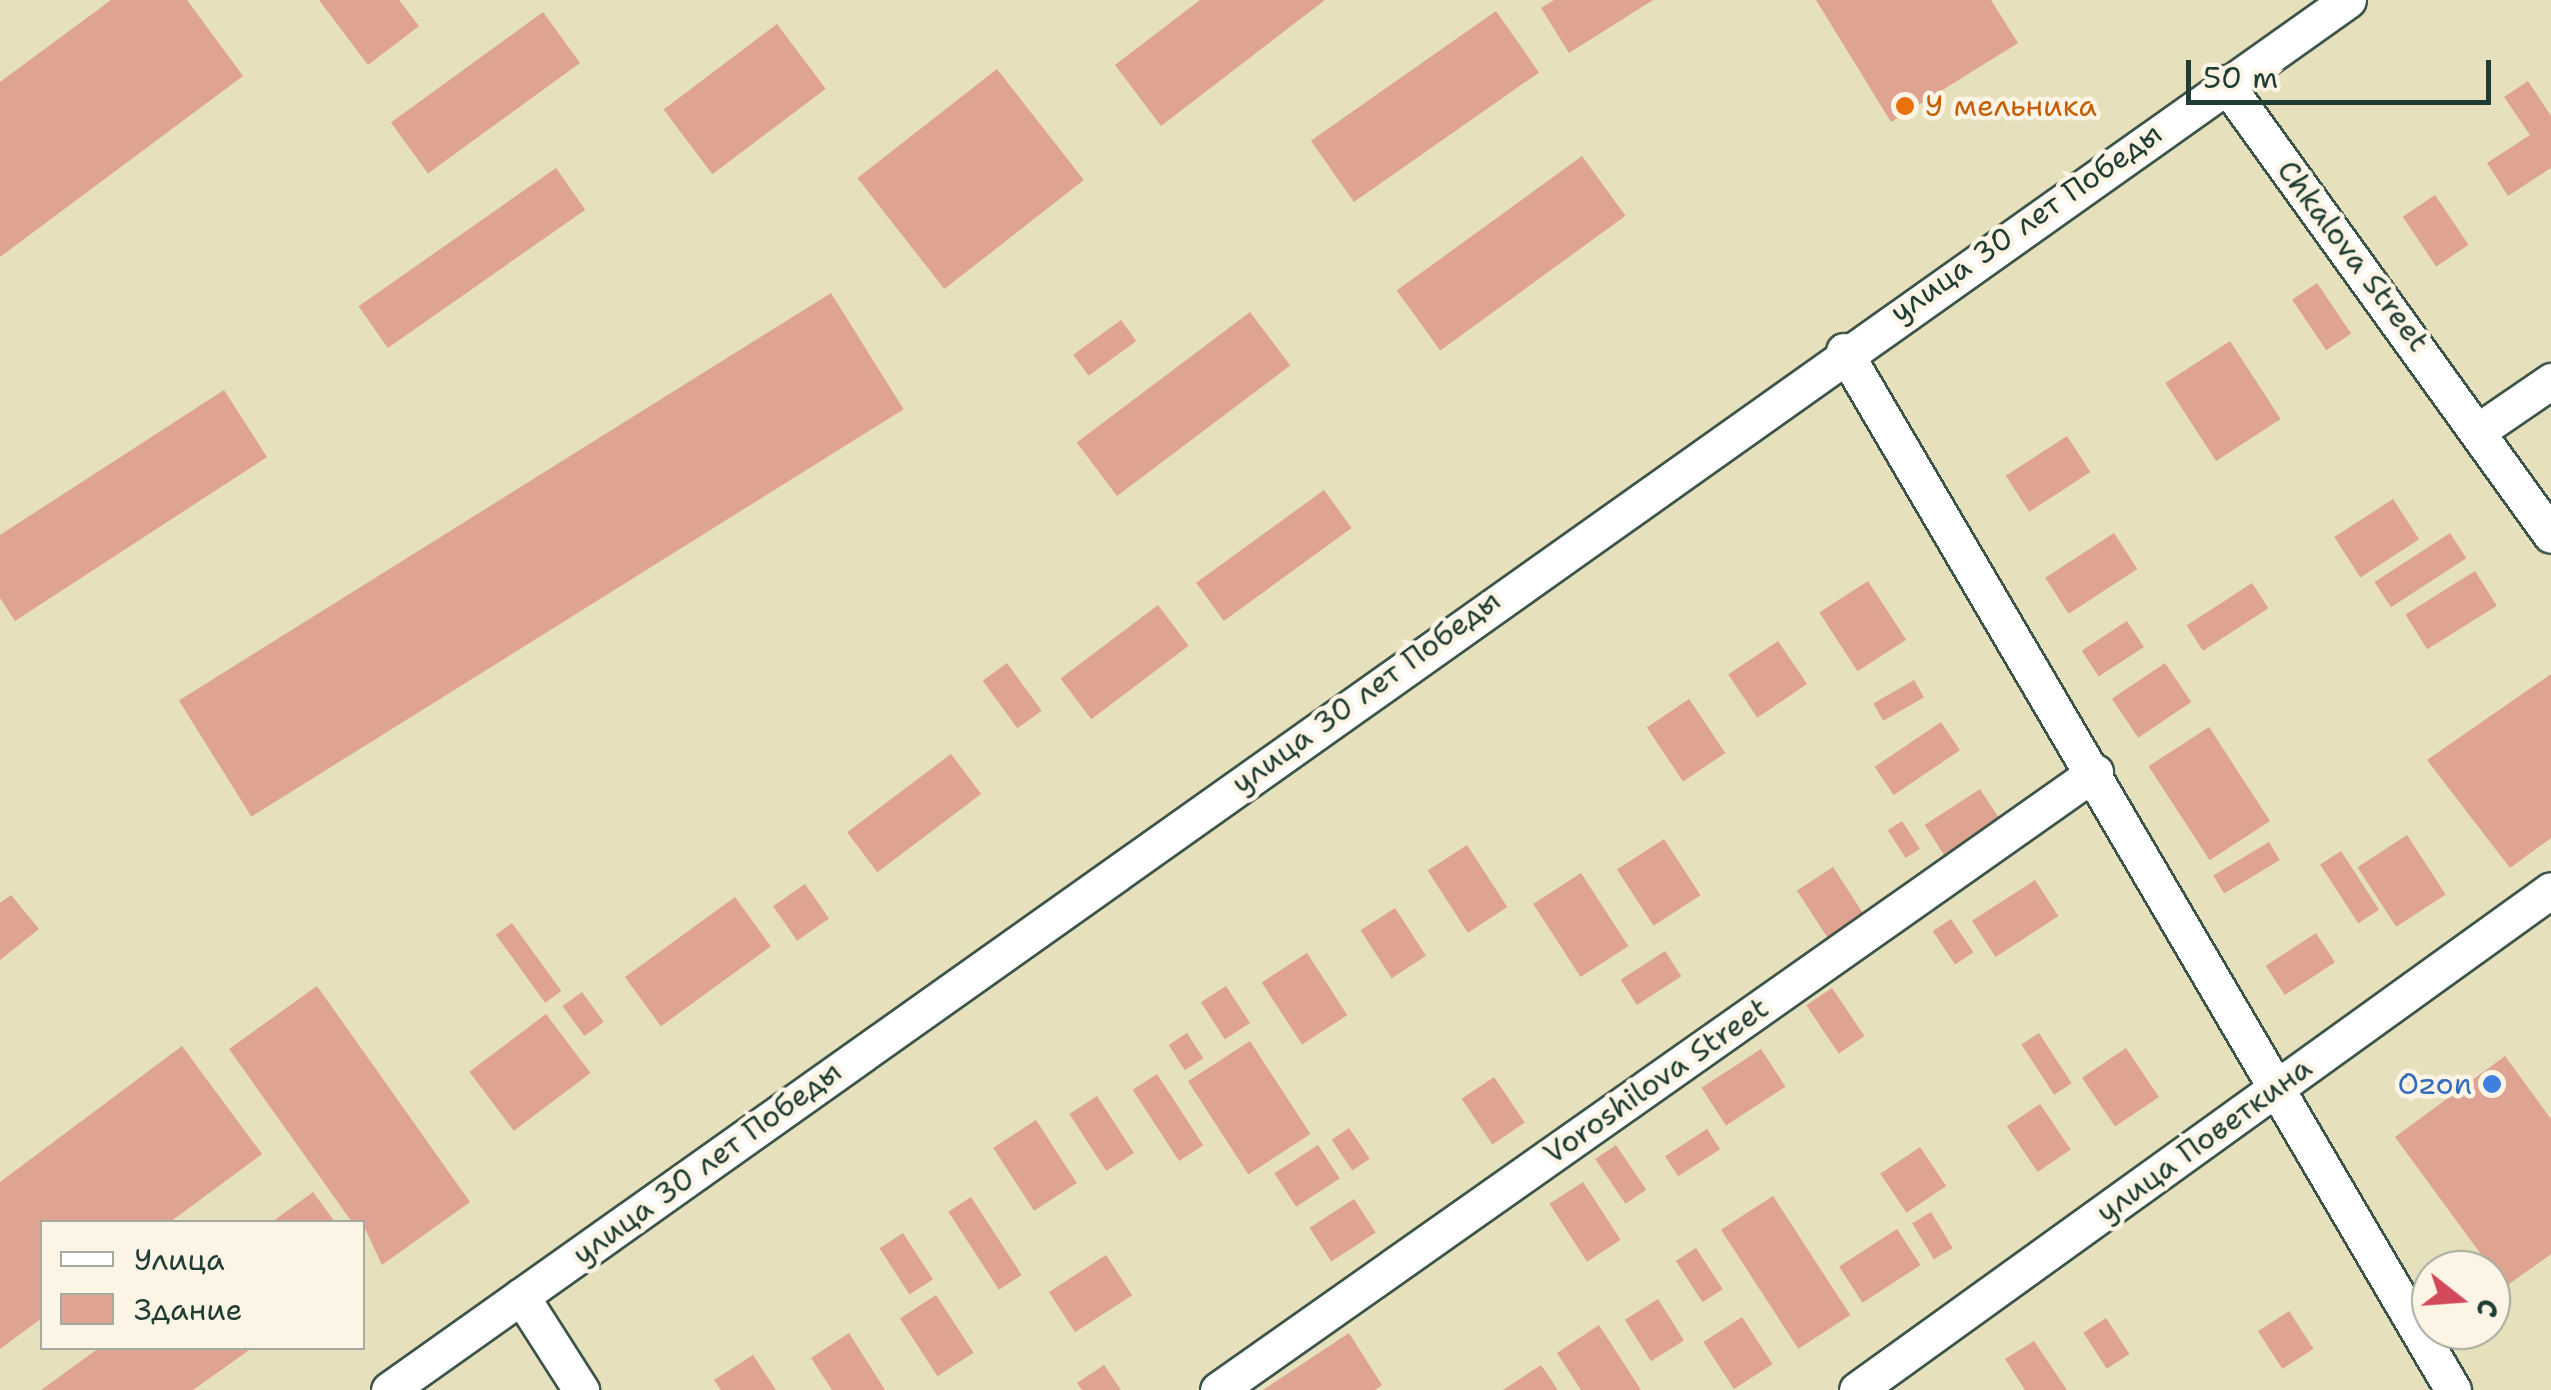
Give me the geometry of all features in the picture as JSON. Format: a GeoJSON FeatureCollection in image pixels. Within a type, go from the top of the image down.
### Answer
{"type":"FeatureCollection","features":[{"type":"Feature","properties":{"kind":"street","name":"улица 30 лет Победы"},"geometry":{"type":"LineString","coordinates":[[389,1390],[1844,351],[2348,0]]}},
{"type":"Feature","properties":{"kind":"street","name":"Chkalova Street"},"geometry":{"type":"LineString","coordinates":[[2225,83],[2481,429],[2551,535]]}},
{"type":"Feature","properties":{"kind":"street"},"geometry":{"type":"LineString","coordinates":[[1844,351],[2279,1086],[2453,1390]]}},
{"type":"Feature","properties":{"kind":"street"},"geometry":{"type":"LineString","coordinates":[[2481,429],[2551,381]]}},
{"type":"Feature","properties":{"kind":"street","name":"Voroshilova Street"},"geometry":{"type":"LineString","coordinates":[[1218,1390],[2094,772]]}},
{"type":"Feature","properties":{"kind":"street","name":"улица Поветкина"},"geometry":{"type":"LineString","coordinates":[[1857,1390],[2551,890]]}},
{"type":"Feature","properties":{"kind":"street"},"geometry":{"type":"LineString","coordinates":[[522,1296],[582,1390]]}},
{"type":"Feature","properties":{"kind":"building"},"geometry":{"type":"Polygon","coordinates":[[[111,0],[187,0],[243,76],[0,257],[0,82],[111,0]]]}},
{"type":"Feature","properties":{"kind":"building"},"geometry":{"type":"Polygon","coordinates":[[[319,0],[399,0],[419,26],[368,65],[319,0]]]}},
{"type":"Feature","properties":{"kind":"building"},"geometry":{"type":"Polygon","coordinates":[[[1200,0],[1325,0],[1161,126],[1115,65],[1200,0]]]}},
{"type":"Feature","properties":{"kind":"building"},"geometry":{"type":"Polygon","coordinates":[[[1554,0],[1653,0],[1569,53],[1541,8],[1554,0]]]}},
{"type":"Feature","properties":{"kind":"building"},"geometry":{"type":"Polygon","coordinates":[[[1816,0],[1991,0],[2018,43],[1891,122],[1816,0]]]}},
{"type":"Feature","properties":{"kind":"building"},"geometry":{"type":"Polygon","coordinates":[[[1496,11],[1539,72],[1354,202],[1311,141],[1496,11]]]}},
{"type":"Feature","properties":{"kind":"building"},"geometry":{"type":"Polygon","coordinates":[[[543,12],[580,63],[428,173],[391,123],[543,12]]]}},
{"type":"Feature","properties":{"kind":"building"},"geometry":{"type":"Polygon","coordinates":[[[777,24],[826,89],[712,174],[664,109],[777,24]]]}},
{"type":"Feature","properties":{"kind":"building"},"geometry":{"type":"Polygon","coordinates":[[[997,69],[1084,180],[944,289],[858,178],[997,69]]]}},
{"type":"Feature","properties":{"kind":"building"},"geometry":{"type":"Polygon","coordinates":[[[2528,81],[2551,116],[2551,168],[2508,196],[2487,163],[2530,135],[2504,97],[2528,81]]]}},
{"type":"Feature","properties":{"kind":"building"},"geometry":{"type":"Polygon","coordinates":[[[1582,156],[1625,216],[1440,350],[1397,291],[1582,156]]]}},
{"type":"Feature","properties":{"kind":"building"},"geometry":{"type":"Polygon","coordinates":[[[556,168],[585,210],[388,348],[359,306],[556,168]]]}},
{"type":"Feature","properties":{"kind":"building"},"geometry":{"type":"Polygon","coordinates":[[[2435,195],[2469,245],[2436,267],[2403,217],[2435,195]]]}},
{"type":"Feature","properties":{"kind":"building"},"geometry":{"type":"Polygon","coordinates":[[[2317,283],[2351,334],[2326,350],[2292,300],[2317,283]]]}},
{"type":"Feature","properties":{"kind":"building"},"geometry":{"type":"Polygon","coordinates":[[[831,293],[904,409],[251,817],[179,701],[831,293]]]}},
{"type":"Feature","properties":{"kind":"building"},"geometry":{"type":"Polygon","coordinates":[[[1250,312],[1290,366],[1117,496],[1077,443],[1250,312]]]}},
{"type":"Feature","properties":{"kind":"building"},"geometry":{"type":"Polygon","coordinates":[[[1121,320],[1136,341],[1089,376],[1073,355],[1121,320]]]}},
{"type":"Feature","properties":{"kind":"building"},"geometry":{"type":"Polygon","coordinates":[[[2230,341],[2281,419],[2216,461],[2165,383],[2230,341]]]}},
{"type":"Feature","properties":{"kind":"building"},"geometry":{"type":"Polygon","coordinates":[[[224,390],[267,457],[15,621],[0,598],[0,535],[224,390]]]}},
{"type":"Feature","properties":{"kind":"building"},"geometry":{"type":"Polygon","coordinates":[[[2067,436],[2090,472],[2029,512],[2006,476],[2067,436]]]}},
{"type":"Feature","properties":{"kind":"building"},"geometry":{"type":"Polygon","coordinates":[[[1324,490],[1352,528],[1224,621],[1196,583],[1324,490]]]}},
{"type":"Feature","properties":{"kind":"building"},"geometry":{"type":"Polygon","coordinates":[[[2393,499],[2419,539],[2360,577],[2334,537],[2393,499]]]}},
{"type":"Feature","properties":{"kind":"building"},"geometry":{"type":"Polygon","coordinates":[[[2114,533],[2137,569],[2069,614],[2045,578],[2114,533]]]}},
{"type":"Feature","properties":{"kind":"building"},"geometry":{"type":"Polygon","coordinates":[[[2450,533],[2466,558],[2391,607],[2375,582],[2450,533]]]}},
{"type":"Feature","properties":{"kind":"building"},"geometry":{"type":"Polygon","coordinates":[[[2475,571],[2497,606],[2427,649],[2405,614],[2475,571]]]}},
{"type":"Feature","properties":{"kind":"building"},"geometry":{"type":"Polygon","coordinates":[[[1868,581],[1906,640],[1857,671],[1819,613],[1868,581]]]}},
{"type":"Feature","properties":{"kind":"building"},"geometry":{"type":"Polygon","coordinates":[[[2252,583],[2268,608],[2203,651],[2187,625],[2252,583]]]}},
{"type":"Feature","properties":{"kind":"building"},"geometry":{"type":"Polygon","coordinates":[[[1158,605],[1189,646],[1091,719],[1061,678],[1158,605]]]}},
{"type":"Feature","properties":{"kind":"building"},"geometry":{"type":"Polygon","coordinates":[[[2127,621],[2144,647],[2099,676],[2082,650],[2127,621]]]}},
{"type":"Feature","properties":{"kind":"building"},"geometry":{"type":"Polygon","coordinates":[[[1778,641],[1807,684],[1757,718],[1728,675],[1778,641]]]}},
{"type":"Feature","properties":{"kind":"building"},"geometry":{"type":"Polygon","coordinates":[[[1007,663],[1042,711],[1017,728],[983,681],[1007,663]]]}},
{"type":"Feature","properties":{"kind":"building"},"geometry":{"type":"Polygon","coordinates":[[[2165,663],[2191,702],[2138,738],[2112,699],[2165,663]]]}},
{"type":"Feature","properties":{"kind":"building"},"geometry":{"type":"Polygon","coordinates":[[[2551,674],[2551,838],[2510,868],[2427,760],[2551,674]]]}},
{"type":"Feature","properties":{"kind":"building"},"geometry":{"type":"Polygon","coordinates":[[[1914,680],[1924,697],[1883,721],[1873,704],[1914,680]]]}},
{"type":"Feature","properties":{"kind":"building"},"geometry":{"type":"Polygon","coordinates":[[[1689,699],[1725,753],[1683,781],[1647,728],[1689,699]]]}},
{"type":"Feature","properties":{"kind":"building"},"geometry":{"type":"Polygon","coordinates":[[[1941,722],[1960,750],[1894,795],[1875,767],[1941,722]]]}},
{"type":"Feature","properties":{"kind":"building"},"geometry":{"type":"Polygon","coordinates":[[[2209,727],[2270,821],[2210,860],[2149,766],[2209,727]]]}},
{"type":"Feature","properties":{"kind":"building"},"geometry":{"type":"Polygon","coordinates":[[[951,754],[981,794],[877,872],[847,832],[951,754]]]}},
{"type":"Feature","properties":{"kind":"building"},"geometry":{"type":"Polygon","coordinates":[[[1980,789],[2002,823],[1946,858],[1925,825],[1980,789]]]}},
{"type":"Feature","properties":{"kind":"building"},"geometry":{"type":"Polygon","coordinates":[[[1902,821],[1920,849],[1906,858],[1888,830],[1902,821]]]}},
{"type":"Feature","properties":{"kind":"building"},"geometry":{"type":"Polygon","coordinates":[[[2407,835],[2446,895],[2396,927],[2358,867],[2407,835]]]}},
{"type":"Feature","properties":{"kind":"building"},"geometry":{"type":"Polygon","coordinates":[[[1664,839],[1700,895],[1654,926],[1617,869],[1664,839]]]}},
{"type":"Feature","properties":{"kind":"building"},"geometry":{"type":"Polygon","coordinates":[[[2269,842],[2280,860],[2224,893],[2213,875],[2269,842]]]}},
{"type":"Feature","properties":{"kind":"building"},"geometry":{"type":"Polygon","coordinates":[[[1467,845],[1507,907],[1468,933],[1428,871],[1467,845]]]}},
{"type":"Feature","properties":{"kind":"building"},"geometry":{"type":"Polygon","coordinates":[[[2341,851],[2379,910],[2358,923],[2320,865],[2341,851]]]}},
{"type":"Feature","properties":{"kind":"building"},"geometry":{"type":"Polygon","coordinates":[[[1833,867],[1867,919],[1831,942],[1797,890],[1833,867]]]}},
{"type":"Feature","properties":{"kind":"building"},"geometry":{"type":"Polygon","coordinates":[[[1581,873],[1628,946],[1581,977],[1533,904],[1581,873]]]}},
{"type":"Feature","properties":{"kind":"building"},"geometry":{"type":"Polygon","coordinates":[[[2035,880],[2058,916],[1996,957],[1972,921],[2035,880]]]}},
{"type":"Feature","properties":{"kind":"building"},"geometry":{"type":"Polygon","coordinates":[[[805,884],[829,918],[797,941],[773,906],[805,884]]]}},
{"type":"Feature","properties":{"kind":"building"},"geometry":{"type":"Polygon","coordinates":[[[11,895],[39,929],[0,960],[0,903],[11,895]]]}},
{"type":"Feature","properties":{"kind":"building"},"geometry":{"type":"Polygon","coordinates":[[[735,897],[771,946],[661,1026],[625,977],[735,897]]]}},
{"type":"Feature","properties":{"kind":"building"},"geometry":{"type":"Polygon","coordinates":[[[1395,908],[1426,956],[1392,978],[1361,930],[1395,908]]]}},
{"type":"Feature","properties":{"kind":"building"},"geometry":{"type":"Polygon","coordinates":[[[1951,919],[1973,952],[1955,964],[1933,931],[1951,919]]]}},
{"type":"Feature","properties":{"kind":"building"},"geometry":{"type":"Polygon","coordinates":[[[512,923],[561,991],[545,1003],[496,935],[512,923]]]}},
{"type":"Feature","properties":{"kind":"building"},"geometry":{"type":"Polygon","coordinates":[[[2316,933],[2335,962],[2285,995],[2266,966],[2316,933]]]}},
{"type":"Feature","properties":{"kind":"building"},"geometry":{"type":"Polygon","coordinates":[[[1665,951],[1681,976],[1637,1005],[1621,980],[1665,951]]]}},
{"type":"Feature","properties":{"kind":"building"},"geometry":{"type":"Polygon","coordinates":[[[1307,953],[1347,1015],[1302,1044],[1262,982],[1307,953]]]}},
{"type":"Feature","properties":{"kind":"building"},"geometry":{"type":"Polygon","coordinates":[[[317,986],[470,1202],[382,1265],[365,1220],[351,1220],[229,1049],[317,986]]]}},
{"type":"Feature","properties":{"kind":"building"},"geometry":{"type":"Polygon","coordinates":[[[1226,986],[1250,1023],[1225,1039],[1201,1002],[1226,986]]]}},
{"type":"Feature","properties":{"kind":"building"},"geometry":{"type":"Polygon","coordinates":[[[1832,988],[1864,1036],[1839,1053],[1806,1005],[1832,988]]]}},
{"type":"Feature","properties":{"kind":"building"},"geometry":{"type":"Polygon","coordinates":[[[582,992],[604,1022],[584,1036],[563,1006],[582,992]]]}},
{"type":"Feature","properties":{"kind":"building"},"geometry":{"type":"Polygon","coordinates":[[[546,1014],[591,1073],[514,1131],[469,1072],[546,1014]]]}},
{"type":"Feature","properties":{"kind":"building"},"geometry":{"type":"Polygon","coordinates":[[[1187,1033],[1203,1058],[1185,1070],[1169,1045],[1187,1033]]]}},
{"type":"Feature","properties":{"kind":"building"},"geometry":{"type":"Polygon","coordinates":[[[2039,1033],[2072,1083],[2054,1095],[2021,1044],[2039,1033]]]}},
{"type":"Feature","properties":{"kind":"building"},"geometry":{"type":"Polygon","coordinates":[[[1250,1041],[1310,1134],[1248,1174],[1188,1081],[1250,1041]]]}},
{"type":"Feature","properties":{"kind":"building"},"geometry":{"type":"Polygon","coordinates":[[[182,1046],[262,1154],[173,1220],[40,1220],[40,1319],[0,1349],[0,1182],[182,1046]]]}},
{"type":"Feature","properties":{"kind":"building"},"geometry":{"type":"Polygon","coordinates":[[[2126,1048],[2159,1097],[2115,1127],[2082,1078],[2126,1048]]]}},
{"type":"Feature","properties":{"kind":"building"},"geometry":{"type":"Polygon","coordinates":[[[1761,1049],[1786,1087],[1726,1125],[1701,1088],[1761,1049]]]}},
{"type":"Feature","properties":{"kind":"building"},"geometry":{"type":"Polygon","coordinates":[[[2505,1056],[2551,1119],[2551,1254],[2511,1283],[2511,1250],[2478,1250],[2395,1137],[2505,1056]]]}},
{"type":"Feature","properties":{"kind":"building"},"geometry":{"type":"Polygon","coordinates":[[[1157,1074],[1203,1145],[1179,1161],[1133,1090],[1157,1074]]]}},
{"type":"Feature","properties":{"kind":"building"},"geometry":{"type":"Polygon","coordinates":[[[1494,1077],[1525,1123],[1492,1144],[1462,1099],[1494,1077]]]}},
{"type":"Feature","properties":{"kind":"building"},"geometry":{"type":"Polygon","coordinates":[[[1097,1096],[1134,1153],[1106,1171],[1069,1114],[1097,1096]]]}},
{"type":"Feature","properties":{"kind":"building"},"geometry":{"type":"Polygon","coordinates":[[[2040,1104],[2071,1150],[2038,1172],[2007,1126],[2040,1104]]]}},
{"type":"Feature","properties":{"kind":"building"},"geometry":{"type":"Polygon","coordinates":[[[1036,1120],[1077,1183],[1034,1211],[993,1148],[1036,1120]]]}},
{"type":"Feature","properties":{"kind":"building"},"geometry":{"type":"Polygon","coordinates":[[[1349,1128],[1370,1159],[1352,1170],[1332,1140],[1349,1128]]]}},
{"type":"Feature","properties":{"kind":"building"},"geometry":{"type":"Polygon","coordinates":[[[1707,1129],[1720,1149],[1678,1176],[1665,1156],[1707,1129]]]}},
{"type":"Feature","properties":{"kind":"building"},"geometry":{"type":"Polygon","coordinates":[[[1318,1145],[1340,1179],[1296,1207],[1274,1173],[1318,1145]]]}},
{"type":"Feature","properties":{"kind":"building"},"geometry":{"type":"Polygon","coordinates":[[[1616,1145],[1646,1190],[1625,1204],[1595,1159],[1616,1145]]]}},
{"type":"Feature","properties":{"kind":"building"},"geometry":{"type":"Polygon","coordinates":[[[1920,1147],[1946,1186],[1906,1213],[1880,1174],[1920,1147]]]}},
{"type":"Feature","properties":{"kind":"building"},"geometry":{"type":"Polygon","coordinates":[[[1583,1182],[1621,1240],[1587,1262],[1549,1204],[1583,1182]]]}},
{"type":"Feature","properties":{"kind":"building"},"geometry":{"type":"Polygon","coordinates":[[[313,1192],[334,1220],[275,1220],[313,1192]]]}},
{"type":"Feature","properties":{"kind":"building"},"geometry":{"type":"Polygon","coordinates":[[[1773,1196],[1850,1315],[1798,1349],[1721,1230],[1773,1196]]]}},
{"type":"Feature","properties":{"kind":"building"},"geometry":{"type":"Polygon","coordinates":[[[971,1197],[1022,1275],[999,1290],[948,1212],[971,1197]]]}},
{"type":"Feature","properties":{"kind":"building"},"geometry":{"type":"Polygon","coordinates":[[[1354,1199],[1376,1233],[1331,1261],[1310,1228],[1354,1199]]]}},
{"type":"Feature","properties":{"kind":"building"},"geometry":{"type":"Polygon","coordinates":[[[1931,1212],[1953,1248],[1934,1259],[1912,1223],[1931,1212]]]}},
{"type":"Feature","properties":{"kind":"building"},"geometry":{"type":"Polygon","coordinates":[[[1897,1229],[1920,1265],[1863,1303],[1839,1267],[1897,1229]]]}},
{"type":"Feature","properties":{"kind":"building"},"geometry":{"type":"Polygon","coordinates":[[[903,1233],[933,1279],[909,1294],[880,1248],[903,1233]]]}},
{"type":"Feature","properties":{"kind":"building"},"geometry":{"type":"Polygon","coordinates":[[[1696,1248],[1723,1289],[1703,1302],[1676,1261],[1696,1248]]]}},
{"type":"Feature","properties":{"kind":"building"},"geometry":{"type":"Polygon","coordinates":[[[1106,1255],[1132,1295],[1075,1332],[1049,1292],[1106,1255]]]}},
{"type":"Feature","properties":{"kind":"building"},"geometry":{"type":"Polygon","coordinates":[[[936,1295],[974,1353],[938,1376],[900,1318],[936,1295]]]}},
{"type":"Feature","properties":{"kind":"building"},"geometry":{"type":"Polygon","coordinates":[[[1658,1299],[1684,1341],[1651,1361],[1625,1320],[1658,1299]]]}},
{"type":"Feature","properties":{"kind":"building"},"geometry":{"type":"Polygon","coordinates":[[[2289,1311],[2314,1349],[2282,1369],[2258,1331],[2289,1311]]]}},
{"type":"Feature","properties":{"kind":"building"},"geometry":{"type":"Polygon","coordinates":[[[1742,1317],[1772,1364],[1734,1389],[1703,1342],[1742,1317]]]}},
{"type":"Feature","properties":{"kind":"building"},"geometry":{"type":"Polygon","coordinates":[[[2106,1318],[2129,1354],[2107,1369],[2083,1333],[2106,1318]]]}},
{"type":"Feature","properties":{"kind":"building"},"geometry":{"type":"Polygon","coordinates":[[[1599,1325],[1641,1390],[1581,1390],[1557,1353],[1599,1325]]]}},
{"type":"Feature","properties":{"kind":"building"},"geometry":{"type":"Polygon","coordinates":[[[849,1333],[885,1390],[832,1390],[811,1358],[849,1333]]]}},
{"type":"Feature","properties":{"kind":"building"},"geometry":{"type":"Polygon","coordinates":[[[1349,1333],[1382,1385],[1375,1390],[1263,1390],[1349,1333]]]}},
{"type":"Feature","properties":{"kind":"building"},"geometry":{"type":"Polygon","coordinates":[[[2034,1341],[2067,1390],[2025,1390],[2005,1359],[2034,1341]]]}},
{"type":"Feature","properties":{"kind":"building"},"geometry":{"type":"Polygon","coordinates":[[[96,1350],[249,1350],[193,1390],[41,1390],[96,1350]]]}},
{"type":"Feature","properties":{"kind":"building"},"geometry":{"type":"Polygon","coordinates":[[[753,1355],[776,1390],[721,1390],[714,1380],[753,1355]]]}},
{"type":"Feature","properties":{"kind":"building"},"geometry":{"type":"Polygon","coordinates":[[[1104,1365],[1121,1390],[1082,1390],[1077,1383],[1104,1365]]]}},
{"type":"Feature","properties":{"kind":"building"},"geometry":{"type":"Polygon","coordinates":[[[1541,1365],[1558,1390],[1503,1390],[1541,1365]]]}},
{"type":"Feature","properties":{"kind":"place","name":"У мельника"},"geometry":{"type":"Point","coordinates":[1905,106]}},
{"type":"Feature","properties":{"kind":"place","name":"Ozon"},"geometry":{"type":"Point","coordinates":[2492,1084]}}]}
